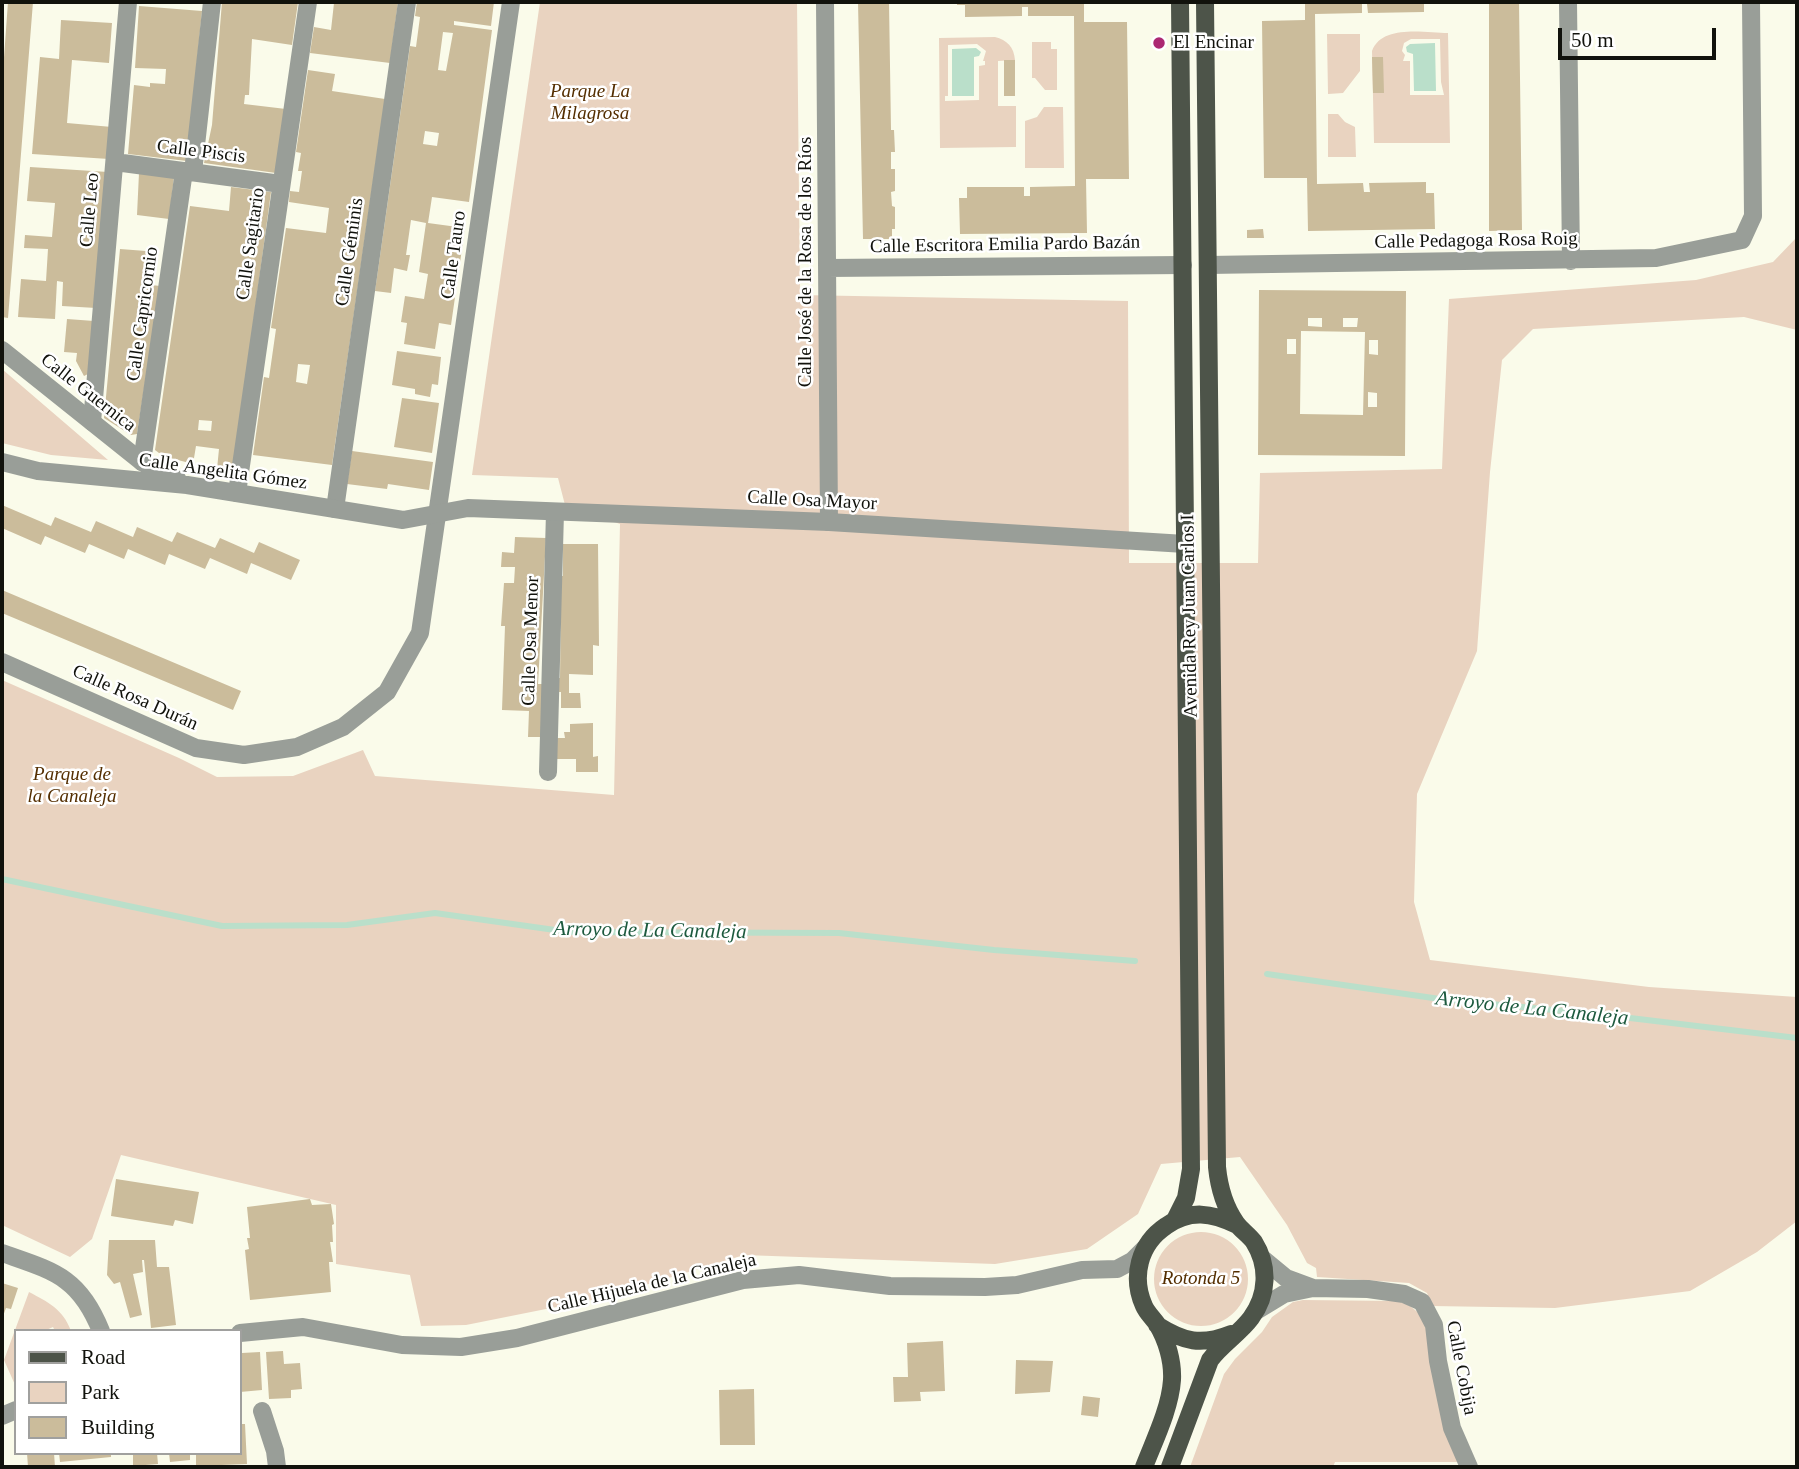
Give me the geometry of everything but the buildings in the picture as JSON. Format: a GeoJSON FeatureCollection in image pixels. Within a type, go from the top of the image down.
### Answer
{"type":"FeatureCollection","features":[{"type":"Feature","properties":{"kind":"main road","name":"Avenida Rey Juan Carlos I"},"geometry":{"type":"LineString","coordinates":[[1144,1249],[1157,1232],[1175,1220],[1186,1198],[1191,1169],[1180,2]]}},
{"type":"Feature","properties":{"kind":"main road","name":"Avenida Rey Juan Carlos I"},"geometry":{"type":"LineString","coordinates":[[1205,2],[1217,1167],[1223,1199],[1237,1225],[1253,1240],[1262,1259]]}},
{"type":"Feature","properties":{"kind":"main road"},"geometry":{"type":"LineString","coordinates":[[1175,1220],[1196,1214],[1217,1216],[1237,1225]]}},
{"type":"Feature","properties":{"kind":"main road"},"geometry":{"type":"LineString","coordinates":[[1143,1467],[1172,1381],[1171,1363],[1157,1325],[1145,1308],[1138,1289],[1138,1268],[1144,1249]]}},
{"type":"Feature","properties":{"kind":"main road"},"geometry":{"type":"LineString","coordinates":[[1171,1467],[1210,1360],[1234,1333],[1250,1320],[1261,1301],[1266,1280],[1262,1259]]}},
{"type":"Feature","properties":{"kind":"main road"},"geometry":{"type":"LineString","coordinates":[[1157,1325],[1175,1336],[1194,1342],[1215,1341],[1234,1333]]}},
{"type":"Feature","properties":{"kind":"street","name":"Calle Leo"},"geometry":{"type":"LineString","coordinates":[[92,422],[128,2]]}},
{"type":"Feature","properties":{"kind":"street","name":"Calle Capricornio"},"geometry":{"type":"LineString","coordinates":[[142,462],[189,172],[212,2]]}},
{"type":"Feature","properties":{"kind":"street","name":"Calle Sagitario"},"geometry":{"type":"LineString","coordinates":[[237,493],[308,2]]}},
{"type":"Feature","properties":{"kind":"street","name":"Calle Géminis"},"geometry":{"type":"LineString","coordinates":[[335,509],[407,2]]}},
{"type":"Feature","properties":{"kind":"street","name":"Calle Tauro"},"geometry":{"type":"LineString","coordinates":[[437,513],[511,2]]}},
{"type":"Feature","properties":{"kind":"street","name":"Calle José de la Rosa de los Ríos"},"geometry":{"type":"LineString","coordinates":[[825,2],[829,522]]}},
{"type":"Feature","properties":{"kind":"street"},"geometry":{"type":"LineString","coordinates":[[1568,2],[1571,261]]}},
{"type":"Feature","properties":{"kind":"street","name":"Calle Pedagoga Rosa Roig"},"geometry":{"type":"LineString","coordinates":[[1208,265],[1656,258],[1742,240],[1753,216],[1751,2]]}},
{"type":"Feature","properties":{"kind":"street","name":"Calle Piscis"},"geometry":{"type":"LineString","coordinates":[[115,162],[281,184]]}},
{"type":"Feature","properties":{"kind":"street","name":"Calle Escritora Emilia Pardo Bazán"},"geometry":{"type":"LineString","coordinates":[[827,268],[1183,265]]}},
{"type":"Feature","properties":{"kind":"street","name":"Calle Guernica"},"geometry":{"type":"LineString","coordinates":[[2,351],[142,462],[187,485]]}},
{"type":"Feature","properties":{"kind":"street","name":"Calle Angelita Gómez"},"geometry":{"type":"LineString","coordinates":[[2,462],[38,471],[187,485],[403,520],[437,513]]}},
{"type":"Feature","properties":{"kind":"street","name":"Calle Osa Mayor"},"geometry":{"type":"LineString","coordinates":[[437,513],[468,508],[829,522],[1185,544]]}},
{"type":"Feature","properties":{"kind":"street","name":"Calle Osa Menor"},"geometry":{"type":"LineString","coordinates":[[548,772],[555,512]]}},
{"type":"Feature","properties":{"kind":"street","name":"Calle Rosa Durán"},"geometry":{"type":"LineString","coordinates":[[2,662],[196,748],[244,755],[297,747],[343,727],[387,692],[421,634],[437,513]]}},
{"type":"Feature","properties":{"kind":"street"},"geometry":{"type":"LineString","coordinates":[[1138,1289],[1117,1269],[1132,1261],[1144,1249]]}},
{"type":"Feature","properties":{"kind":"street"},"geometry":{"type":"LineString","coordinates":[[2,1252],[48,1269],[76,1287],[87,1300],[100,1329]]}},
{"type":"Feature","properties":{"kind":"street","name":"Calle Cobija"},"geometry":{"type":"LineString","coordinates":[[1262,1259],[1286,1278],[1313,1288]]}},
{"type":"Feature","properties":{"kind":"street","name":"Calle Hijuela de la Canaleja"},"geometry":{"type":"LineString","coordinates":[[242,1333],[303,1327],[402,1345],[461,1347],[517,1338],[743,1280],[799,1275],[890,1286],[985,1287],[1017,1285],[1082,1270],[1117,1269]]}},
{"type":"Feature","properties":{"kind":"street","name":"Calle Cobija"},"geometry":{"type":"LineString","coordinates":[[1256,1311],[1284,1294],[1313,1288],[1368,1289],[1404,1294],[1422,1302],[1434,1325],[1438,1361],[1452,1428],[1469,1467]]}},
{"type":"Feature","properties":{"kind":"street"},"geometry":{"type":"LineString","coordinates":[[262,1411],[275,1451],[276,1467]]}},
{"type":"Feature","properties":{"kind":"green space"},"geometry":{"type":"Polygon","coordinates":[[[540,2],[797,2],[800,295],[1128,301],[1129,563],[1258,563],[1260,473],[1442,469],[1449,299],[1696,280],[1773,262],[1797,237],[1797,330],[1744,317],[1533,329],[1502,360],[1490,472],[1477,651],[1417,794],[1414,902],[1430,960],[1649,987],[1797,997],[1797,1221],[1757,1252],[1690,1291],[1555,1308],[1432,1306],[1427,1293],[1409,1283],[1317,1277],[1316,1268],[1307,1263],[1287,1225],[1240,1157],[1161,1164],[1138,1214],[1087,1249],[995,1264],[744,1255],[606,1297],[466,1325],[421,1326],[410,1275],[336,1264],[336,1205],[121,1155],[92,1239],[70,1257],[2,1225],[2,680],[217,777],[293,776],[363,750],[375,776],[614,795],[620,524],[565,505],[558,478],[472,475],[540,2]]]}},
{"type":"Feature","properties":{"kind":"green space"},"geometry":{"type":"Polygon","coordinates":[[[1394,33],[1448,33],[1450,143],[1374,143],[1372,51],[1377,42],[1394,33]],[[1411,39],[1404,43],[1403,61],[1410,61],[1410,95],[1444,95],[1440,39],[1411,39]]]}},
{"type":"Feature","properties":{"kind":"green space"},"geometry":{"type":"Polygon","coordinates":[[[1327,34],[1360,34],[1360,71],[1343,93],[1328,94],[1327,34]]]}},
{"type":"Feature","properties":{"kind":"green space"},"geometry":{"type":"Polygon","coordinates":[[[995,37],[1006,42],[1011,48],[1015,60],[998,61],[998,106],[1016,106],[1016,147],[940,148],[939,38],[995,37]],[[977,44],[948,45],[948,96],[945,96],[945,101],[979,100],[979,66],[985,65],[983,61],[986,51],[977,44]]]}},
{"type":"Feature","properties":{"kind":"green space"},"geometry":{"type":"Polygon","coordinates":[[[1032,42],[1051,42],[1051,49],[1057,49],[1057,90],[1045,90],[1032,78],[1032,42]]]}},
{"type":"Feature","properties":{"kind":"green space"},"geometry":{"type":"Polygon","coordinates":[[[1044,107],[1063,107],[1064,168],[1025,168],[1025,121],[1037,117],[1044,107]]]}},
{"type":"Feature","properties":{"kind":"green space"},"geometry":{"type":"Polygon","coordinates":[[[1328,114],[1338,114],[1345,122],[1355,127],[1356,157],[1328,157],[1328,114]]]}},
{"type":"Feature","properties":{"kind":"green space"},"geometry":{"type":"Polygon","coordinates":[[[2,369],[108,460],[51,455],[2,443],[2,369]]]}},
{"type":"Feature","properties":{"kind":"green space","name":"Rotonda 5"},"geometry":{"type":"Polygon","coordinates":[[[1201,1232],[1219,1236],[1234,1246],[1244,1261],[1248,1279],[1244,1297],[1234,1312],[1219,1322],[1201,1326],[1183,1322],[1168,1312],[1158,1297],[1154,1279],[1158,1261],[1168,1246],[1183,1236],[1201,1232]]]}},
{"type":"Feature","properties":{"kind":"green space"},"geometry":{"type":"Polygon","coordinates":[[[29,1292],[49,1303],[64,1317],[70,1329],[53,1327],[15,1329],[29,1292]]]}},
{"type":"Feature","properties":{"kind":"green space"},"geometry":{"type":"Polygon","coordinates":[[[1398,1301],[1417,1312],[1426,1323],[1461,1462],[1335,1462],[1333,1467],[1190,1467],[1224,1374],[1272,1317],[1293,1302],[1398,1301]]]}},
{"type":"Feature","properties":{"kind":"green space"},"geometry":{"type":"Polygon","coordinates":[[[14,1333],[14,1382],[4,1360],[14,1333]]]}},
{"type":"Feature","properties":{"kind":"shaded area"},"geometry":{"type":"Polygon","coordinates":[[[1435,43],[1436,91],[1414,91],[1413,54],[1407,52],[1406,47],[1410,44],[1435,43]]]}},
{"type":"Feature","properties":{"kind":"shaded area"},"geometry":{"type":"Polygon","coordinates":[[[976,48],[981,52],[974,57],[974,96],[952,96],[952,49],[976,48]]]}},
{"type":"Feature","properties":{"kind":"waterway","name":"Arroyo de La Canaleja"},"geometry":{"type":"LineString","coordinates":[[2,879],[222,926],[347,925],[435,913],[569,932],[839,933],[994,950],[1135,961]]}},
{"type":"Feature","properties":{"kind":"waterway","name":"Arroyo de La Canaleja"},"geometry":{"type":"LineString","coordinates":[[1267,974],[1440,999],[1797,1038]]}},
{"type":"Feature","properties":{"kind":"place","name":"El Encinar"},"geometry":{"type":"Point","coordinates":[1159,43]}},
{"type":"Feature","properties":{"kind":"park label","name":"Parque La Milagrosa"},"geometry":{"type":"Point","coordinates":[590,103]}},
{"type":"Feature","properties":{"kind":"park label","name":"Parque de la Canaleja"},"geometry":{"type":"Point","coordinates":[72,786]}}]}
